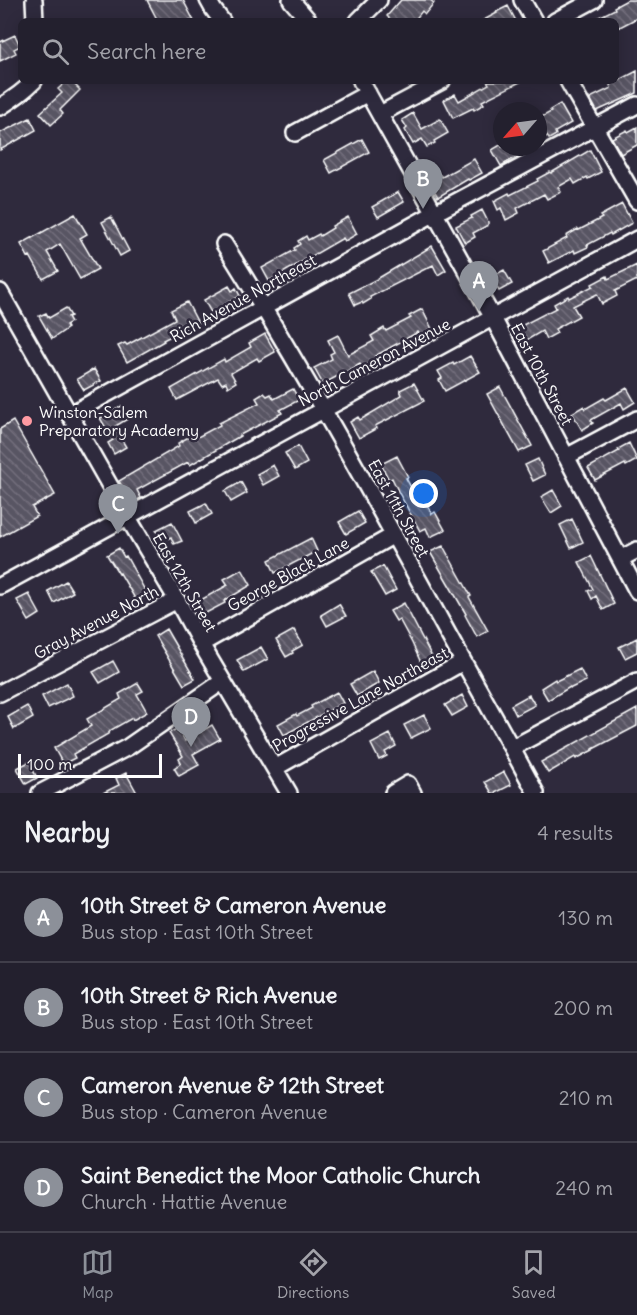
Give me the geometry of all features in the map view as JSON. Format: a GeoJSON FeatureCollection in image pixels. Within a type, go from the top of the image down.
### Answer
{"type":"FeatureCollection","features":[{"type":"Feature","properties":{"kind":"street"},"geometry":{"type":"LineString","coordinates":[[33,0],[35,18]]}},
{"type":"Feature","properties":{"kind":"street"},"geometry":{"type":"LineString","coordinates":[[208,0],[220,18]]}},
{"type":"Feature","properties":{"kind":"street"},"geometry":{"type":"LineString","coordinates":[[291,0],[306,18]]}},
{"type":"Feature","properties":{"kind":"street"},"geometry":{"type":"LineString","coordinates":[[361,18],[378,0]]}},
{"type":"Feature","properties":{"kind":"street"},"geometry":{"type":"LineString","coordinates":[[522,0],[532,18]]}},
{"type":"Feature","properties":{"kind":"street"},"geometry":{"type":"LineString","coordinates":[[561,18],[594,0]]}},
{"type":"Feature","properties":{"kind":"street"},"geometry":{"type":"LineString","coordinates":[[0,106],[18,96],[31,84]]}},
{"type":"Feature","properties":{"kind":"street"},"geometry":{"type":"LineString","coordinates":[[380,114],[436,84]]}},
{"type":"Feature","properties":{"kind":"street"},"geometry":{"type":"LineString","coordinates":[[570,84],[637,201]]}},
{"type":"Feature","properties":{"kind":"street"},"geometry":{"type":"LineString","coordinates":[[295,133],[364,87]]}},
{"type":"Feature","properties":{"kind":"street","name":"East 10th Street"},"geometry":{"type":"LineString","coordinates":[[364,87],[493,318],[637,591]]}},
{"type":"Feature","properties":{"kind":"street","name":"Rich Avenue Northeast"},"geometry":{"type":"LineString","coordinates":[[69,415],[435,213],[637,105]]}},
{"type":"Feature","properties":{"kind":"street","name":"North Cameron Avenue"},"geometry":{"type":"LineString","coordinates":[[0,586],[637,239]]}},
{"type":"Feature","properties":{"kind":"street","name":"East 11th Street"},"geometry":{"type":"LineString","coordinates":[[224,244],[323,410],[536,793]]}},
{"type":"Feature","properties":{"kind":"street","name":"East 12th Street"},"geometry":{"type":"LineString","coordinates":[[0,292],[127,516],[289,793]]}},
{"type":"Feature","properties":{"kind":"street"},"geometry":{"type":"LineString","coordinates":[[566,457],[637,419]]}},
{"type":"Feature","properties":{"kind":"street","name":"George Black Lane"},"geometry":{"type":"LineString","coordinates":[[201,644],[394,536]]}},
{"type":"Feature","properties":{"kind":"street"},"geometry":{"type":"LineString","coordinates":[[620,559],[637,550]]}},
{"type":"Feature","properties":{"kind":"street","name":"Gray Avenue North"},"geometry":{"type":"LineString","coordinates":[[0,693],[177,600]]}},
{"type":"Feature","properties":{"kind":"street","name":"Progressive Lane Northeast"},"geometry":{"type":"LineString","coordinates":[[275,768],[463,662]]}},
{"type":"Feature","properties":{"kind":"street"},"geometry":{"type":"LineString","coordinates":[[40,793],[128,747],[223,681]]}},
{"type":"Feature","properties":{"kind":"street"},"geometry":{"type":"LineString","coordinates":[[512,748],[637,681]]}},
{"type":"Feature","properties":{"kind":"street"},"geometry":{"type":"LineString","coordinates":[[393,793],[408,784],[413,793]]}},
{"type":"Feature","properties":{"kind":"building"},"geometry":{"type":"Polygon","coordinates":[[[147,0],[183,0],[192,18],[156,18],[147,0]]]}},
{"type":"Feature","properties":{"kind":"building"},"geometry":{"type":"Polygon","coordinates":[[[401,0],[430,0],[434,3],[425,14],[422,11],[416,18],[389,18],[387,16],[401,0]]]}},
{"type":"Feature","properties":{"kind":"building"},"geometry":{"type":"Polygon","coordinates":[[[627,0],[637,0],[637,18],[619,27],[619,18],[597,18],[615,9],[614,7],[627,0]]]}},
{"type":"Feature","properties":{"kind":"building"},"geometry":{"type":"Polygon","coordinates":[[[508,6],[514,18],[488,18],[508,6]]]}},
{"type":"Feature","properties":{"kind":"building"},"geometry":{"type":"Polygon","coordinates":[[[15,35],[18,42],[18,47],[14,49],[16,53],[0,61],[0,42],[15,35]]]}},
{"type":"Feature","properties":{"kind":"building"},"geometry":{"type":"Polygon","coordinates":[[[637,71],[637,93],[597,111],[590,98],[611,88],[612,84],[619,84],[619,80],[637,71]]]}},
{"type":"Feature","properties":{"kind":"building"},"geometry":{"type":"Polygon","coordinates":[[[64,84],[74,84],[80,90],[60,110],[63,114],[51,125],[40,113],[62,93],[58,89],[64,84]]]}},
{"type":"Feature","properties":{"kind":"building"},"geometry":{"type":"Polygon","coordinates":[[[489,84],[516,84],[482,101],[484,104],[474,110],[473,108],[453,118],[444,100],[455,94],[459,101],[489,84]]]}},
{"type":"Feature","properties":{"kind":"building"},"geometry":{"type":"Polygon","coordinates":[[[560,104],[571,123],[555,132],[556,135],[549,139],[547,114],[551,112],[550,110],[560,104]]]}},
{"type":"Feature","properties":{"kind":"building"},"geometry":{"type":"Polygon","coordinates":[[[413,113],[422,129],[440,119],[448,133],[427,147],[422,139],[413,144],[402,120],[413,113]]]}},
{"type":"Feature","properties":{"kind":"building"},"geometry":{"type":"Polygon","coordinates":[[[30,118],[36,130],[0,150],[0,133],[30,118]]]}},
{"type":"Feature","properties":{"kind":"building"},"geometry":{"type":"Polygon","coordinates":[[[637,127],[637,145],[621,154],[612,138],[637,127]]]}},
{"type":"Feature","properties":{"kind":"building"},"geometry":{"type":"Polygon","coordinates":[[[362,139],[369,152],[331,173],[324,160],[362,139]]]}},
{"type":"Feature","properties":{"kind":"building"},"geometry":{"type":"Polygon","coordinates":[[[590,150],[601,172],[575,184],[572,179],[558,187],[561,192],[547,199],[544,194],[517,208],[519,213],[506,220],[501,208],[498,210],[494,201],[538,181],[537,179],[590,150]]]}},
{"type":"Feature","properties":{"kind":"building"},"geometry":{"type":"Polygon","coordinates":[[[495,156],[518,156],[501,166],[495,156]]]}},
{"type":"Feature","properties":{"kind":"building"},"geometry":{"type":"Polygon","coordinates":[[[474,159],[482,173],[438,197],[429,181],[440,175],[442,177],[474,159]]]}},
{"type":"Feature","properties":{"kind":"building"},"geometry":{"type":"Polygon","coordinates":[[[398,192],[404,202],[378,217],[372,207],[398,192]]]}},
{"type":"Feature","properties":{"kind":"building"},"geometry":{"type":"Polygon","coordinates":[[[622,204],[632,223],[587,245],[588,247],[575,253],[574,250],[549,263],[543,251],[578,229],[602,218],[600,216],[622,204]]]}},
{"type":"Feature","properties":{"kind":"building"},"geometry":{"type":"Polygon","coordinates":[[[482,210],[488,225],[473,233],[475,237],[465,243],[456,226],[482,210]]]}},
{"type":"Feature","properties":{"kind":"building"},"geometry":{"type":"Polygon","coordinates":[[[75,214],[87,234],[80,238],[98,269],[80,279],[60,244],[47,252],[58,271],[43,279],[21,244],[75,214]]]}},
{"type":"Feature","properties":{"kind":"building"},"geometry":{"type":"Polygon","coordinates":[[[111,217],[129,251],[120,256],[102,222],[111,217]]]}},
{"type":"Feature","properties":{"kind":"building"},"geometry":{"type":"Polygon","coordinates":[[[348,217],[357,234],[345,241],[343,238],[269,281],[262,268],[295,250],[294,248],[300,244],[298,241],[306,236],[308,240],[319,234],[320,236],[348,217]]]}},
{"type":"Feature","properties":{"kind":"building"},"geometry":{"type":"Polygon","coordinates":[[[432,246],[446,270],[438,275],[433,265],[370,297],[371,299],[363,304],[362,302],[355,305],[349,293],[432,246]]]}},
{"type":"Feature","properties":{"kind":"building"},"geometry":{"type":"Polygon","coordinates":[[[637,265],[637,280],[615,291],[617,296],[602,304],[597,294],[573,306],[579,316],[555,329],[557,333],[546,339],[542,331],[527,340],[525,336],[521,338],[515,329],[556,308],[554,304],[568,296],[569,298],[593,286],[592,284],[607,276],[608,279],[637,265]]]}},
{"type":"Feature","properties":{"kind":"building"},"geometry":{"type":"Polygon","coordinates":[[[504,270],[512,284],[499,291],[491,277],[504,270]]]}},
{"type":"Feature","properties":{"kind":"building"},"geometry":{"type":"Polygon","coordinates":[[[229,286],[232,291],[236,288],[240,296],[212,314],[204,300],[229,286]]]}},
{"type":"Feature","properties":{"kind":"building"},"geometry":{"type":"Polygon","coordinates":[[[187,302],[198,323],[163,340],[127,362],[118,346],[125,343],[127,345],[175,319],[171,310],[187,302]]]}},
{"type":"Feature","properties":{"kind":"building"},"geometry":{"type":"Polygon","coordinates":[[[66,308],[71,316],[68,317],[71,322],[66,325],[68,328],[52,339],[39,316],[46,313],[49,318],[66,308]]]}},
{"type":"Feature","properties":{"kind":"building"},"geometry":{"type":"Polygon","coordinates":[[[422,309],[432,329],[420,335],[418,332],[375,356],[377,359],[362,368],[360,364],[323,384],[314,368],[332,359],[330,354],[334,352],[328,340],[338,335],[348,355],[374,341],[371,336],[384,328],[386,331],[411,318],[409,316],[422,309]]]}},
{"type":"Feature","properties":{"kind":"building"},"geometry":{"type":"Polygon","coordinates":[[[265,334],[275,352],[259,361],[257,358],[231,373],[236,382],[228,387],[226,382],[222,384],[218,378],[177,400],[171,389],[224,359],[225,362],[251,347],[249,343],[265,334]]]}},
{"type":"Feature","properties":{"kind":"building"},"geometry":{"type":"Polygon","coordinates":[[[470,356],[480,372],[445,391],[439,380],[442,378],[438,371],[470,356]]]}},
{"type":"Feature","properties":{"kind":"building"},"geometry":{"type":"Polygon","coordinates":[[[94,369],[101,381],[84,390],[77,379],[94,369]]]}},
{"type":"Feature","properties":{"kind":"building"},"geometry":{"type":"Polygon","coordinates":[[[414,383],[424,401],[375,426],[377,428],[359,438],[350,422],[358,417],[360,420],[402,395],[400,390],[414,383]]]}},
{"type":"Feature","properties":{"kind":"building"},"geometry":{"type":"Polygon","coordinates":[[[500,387],[532,446],[519,452],[487,394],[500,387]]]}},
{"type":"Feature","properties":{"kind":"building"},"geometry":{"type":"Polygon","coordinates":[[[627,388],[635,402],[624,409],[621,403],[591,420],[593,423],[582,430],[572,413],[584,406],[585,409],[604,398],[606,400],[627,388]]]}},
{"type":"Feature","properties":{"kind":"building"},"geometry":{"type":"Polygon","coordinates":[[[293,389],[299,400],[280,410],[282,413],[190,465],[188,462],[137,490],[141,498],[132,503],[119,481],[179,446],[178,443],[192,435],[194,439],[220,425],[219,423],[259,403],[256,398],[264,393],[267,396],[271,394],[274,399],[293,389]]]}},
{"type":"Feature","properties":{"kind":"building"},"geometry":{"type":"Polygon","coordinates":[[[122,406],[129,418],[114,427],[126,447],[114,454],[108,443],[113,440],[100,418],[122,406]]]}},
{"type":"Feature","properties":{"kind":"building"},"geometry":{"type":"Polygon","coordinates":[[[13,421],[55,495],[32,507],[37,516],[0,537],[0,429],[13,421]]]}},
{"type":"Feature","properties":{"kind":"building"},"geometry":{"type":"Polygon","coordinates":[[[629,443],[637,460],[595,480],[588,468],[629,443]]]}},
{"type":"Feature","properties":{"kind":"building"},"geometry":{"type":"Polygon","coordinates":[[[298,446],[307,463],[295,470],[285,453],[298,446]]]}},
{"type":"Feature","properties":{"kind":"building"},"geometry":{"type":"Polygon","coordinates":[[[397,456],[415,495],[420,492],[432,514],[435,512],[445,530],[430,537],[426,528],[420,531],[392,478],[389,480],[381,464],[397,456]]]}},
{"type":"Feature","properties":{"kind":"building"},"geometry":{"type":"Polygon","coordinates":[[[538,459],[545,475],[533,481],[525,465],[538,459]]]}},
{"type":"Feature","properties":{"kind":"building"},"geometry":{"type":"Polygon","coordinates":[[[273,465],[279,476],[263,485],[257,474],[273,465]]]}},
{"type":"Feature","properties":{"kind":"building"},"geometry":{"type":"Polygon","coordinates":[[[241,482],[247,493],[231,502],[225,491],[241,482]]]}},
{"type":"Feature","properties":{"kind":"building"},"geometry":{"type":"Polygon","coordinates":[[[553,490],[562,506],[551,513],[541,497],[553,490]]]}},
{"type":"Feature","properties":{"kind":"building"},"geometry":{"type":"Polygon","coordinates":[[[206,503],[212,514],[196,523],[190,511],[206,503]]]}},
{"type":"Feature","properties":{"kind":"building"},"geometry":{"type":"Polygon","coordinates":[[[358,511],[365,523],[346,534],[339,522],[358,511]]]}},
{"type":"Feature","properties":{"kind":"building"},"geometry":{"type":"Polygon","coordinates":[[[572,519],[583,542],[571,548],[560,525],[572,519]]]}},
{"type":"Feature","properties":{"kind":"building"},"geometry":{"type":"Polygon","coordinates":[[[172,522],[182,541],[174,544],[171,537],[162,541],[156,530],[172,522]]]}},
{"type":"Feature","properties":{"kind":"building"},"geometry":{"type":"Polygon","coordinates":[[[311,538],[317,551],[275,573],[269,560],[311,538]]]}},
{"type":"Feature","properties":{"kind":"building"},"geometry":{"type":"Polygon","coordinates":[[[443,546],[488,631],[477,637],[430,552],[443,546]]]}},
{"type":"Feature","properties":{"kind":"building"},"geometry":{"type":"Polygon","coordinates":[[[119,548],[124,557],[126,556],[148,596],[137,602],[107,555],[119,548]]]}},
{"type":"Feature","properties":{"kind":"building"},"geometry":{"type":"Polygon","coordinates":[[[591,556],[614,604],[603,610],[596,596],[592,599],[588,591],[593,589],[579,562],[591,556]]]}},
{"type":"Feature","properties":{"kind":"building"},"geometry":{"type":"Polygon","coordinates":[[[383,566],[396,590],[385,596],[371,572],[383,566]]]}},
{"type":"Feature","properties":{"kind":"building"},"geometry":{"type":"Polygon","coordinates":[[[242,569],[251,585],[204,614],[197,602],[228,585],[224,579],[242,569]]]}},
{"type":"Feature","properties":{"kind":"building"},"geometry":{"type":"Polygon","coordinates":[[[66,581],[73,592],[54,603],[48,591],[66,581]]]}},
{"type":"Feature","properties":{"kind":"building"},"geometry":{"type":"Polygon","coordinates":[[[29,594],[40,614],[29,621],[17,600],[29,594]]]}},
{"type":"Feature","properties":{"kind":"building"},"geometry":{"type":"Polygon","coordinates":[[[404,603],[433,659],[422,665],[399,619],[396,621],[390,611],[404,603]]]}},
{"type":"Feature","properties":{"kind":"building"},"geometry":{"type":"Polygon","coordinates":[[[339,604],[346,616],[327,626],[321,615],[339,604]]]}},
{"type":"Feature","properties":{"kind":"building"},"geometry":{"type":"Polygon","coordinates":[[[166,629],[195,679],[184,685],[155,636],[166,629]]]}},
{"type":"Feature","properties":{"kind":"building"},"geometry":{"type":"Polygon","coordinates":[[[294,630],[303,645],[286,657],[276,640],[294,630]]]}},
{"type":"Feature","properties":{"kind":"building"},"geometry":{"type":"Polygon","coordinates":[[[637,638],[637,652],[625,658],[619,647],[637,638]]]}},
{"type":"Feature","properties":{"kind":"building"},"geometry":{"type":"Polygon","coordinates":[[[261,647],[268,659],[244,672],[237,660],[261,647]]]}},
{"type":"Feature","properties":{"kind":"building"},"geometry":{"type":"Polygon","coordinates":[[[113,661],[119,672],[100,683],[93,672],[113,661]]]}},
{"type":"Feature","properties":{"kind":"building"},"geometry":{"type":"Polygon","coordinates":[[[580,669],[586,681],[548,700],[541,688],[555,679],[556,681],[580,669]]]}},
{"type":"Feature","properties":{"kind":"building"},"geometry":{"type":"Polygon","coordinates":[[[373,671],[379,683],[357,696],[350,684],[373,671]]]}},
{"type":"Feature","properties":{"kind":"building"},"geometry":{"type":"Polygon","coordinates":[[[67,683],[73,696],[48,708],[42,696],[67,683]]]}},
{"type":"Feature","properties":{"kind":"building"},"geometry":{"type":"Polygon","coordinates":[[[138,683],[143,691],[137,694],[147,712],[111,730],[73,754],[75,758],[63,764],[54,748],[91,726],[87,719],[121,699],[119,694],[138,683]]]}},
{"type":"Feature","properties":{"kind":"building"},"geometry":{"type":"Polygon","coordinates":[[[337,692],[343,703],[284,735],[278,724],[312,708],[311,706],[337,692]]]}},
{"type":"Feature","properties":{"kind":"building"},"geometry":{"type":"Polygon","coordinates":[[[462,695],[468,707],[452,716],[445,705],[462,695]]]}},
{"type":"Feature","properties":{"kind":"building"},"geometry":{"type":"Polygon","coordinates":[[[529,695],[535,705],[516,715],[511,705],[529,695]]]}},
{"type":"Feature","properties":{"kind":"building"},"geometry":{"type":"Polygon","coordinates":[[[27,706],[33,718],[14,729],[8,717],[27,706]]]}},
{"type":"Feature","properties":{"kind":"building"},"geometry":{"type":"Polygon","coordinates":[[[637,709],[637,726],[548,773],[541,762],[637,709]]]}},
{"type":"Feature","properties":{"kind":"building"},"geometry":{"type":"Polygon","coordinates":[[[424,715],[431,728],[411,738],[404,725],[424,715]]]}},
{"type":"Feature","properties":{"kind":"building"},"geometry":{"type":"Polygon","coordinates":[[[212,725],[220,739],[193,754],[199,765],[179,776],[174,768],[181,763],[179,759],[183,756],[169,733],[178,728],[185,741],[212,725]]]}},
{"type":"Feature","properties":{"kind":"building"},"geometry":{"type":"Polygon","coordinates":[[[390,734],[396,746],[385,752],[387,756],[379,760],[371,744],[390,734]]]}},
{"type":"Feature","properties":{"kind":"building"},"geometry":{"type":"Polygon","coordinates":[[[29,762],[37,778],[26,784],[17,768],[29,762]]]}},
{"type":"Feature","properties":{"kind":"building"},"geometry":{"type":"Polygon","coordinates":[[[504,772],[511,785],[492,793],[485,782],[504,772]]]}},
{"type":"Feature","properties":{"kind":"building"},"geometry":{"type":"Polygon","coordinates":[[[126,773],[137,793],[103,793],[119,785],[116,778],[126,773]]]}},
{"type":"Feature","properties":{"kind":"place","name":"10th Street & Rich Avenue"},"geometry":{"type":"Point","coordinates":[423,209]}},
{"type":"Feature","properties":{"kind":"place","name":"10th Street & Cameron Avenue"},"geometry":{"type":"Point","coordinates":[479,311]}},
{"type":"Feature","properties":{"kind":"place","name":"Winston-Salem Preparatory Academy"},"geometry":{"type":"Point","coordinates":[27,421]}},
{"type":"Feature","properties":{"kind":"place","name":"Cameron Avenue & 12th Street"},"geometry":{"type":"Point","coordinates":[118,534]}},
{"type":"Feature","properties":{"kind":"place","name":"Saint Benedict the Moor Catholic Church"},"geometry":{"type":"Point","coordinates":[191,747]}}]}
